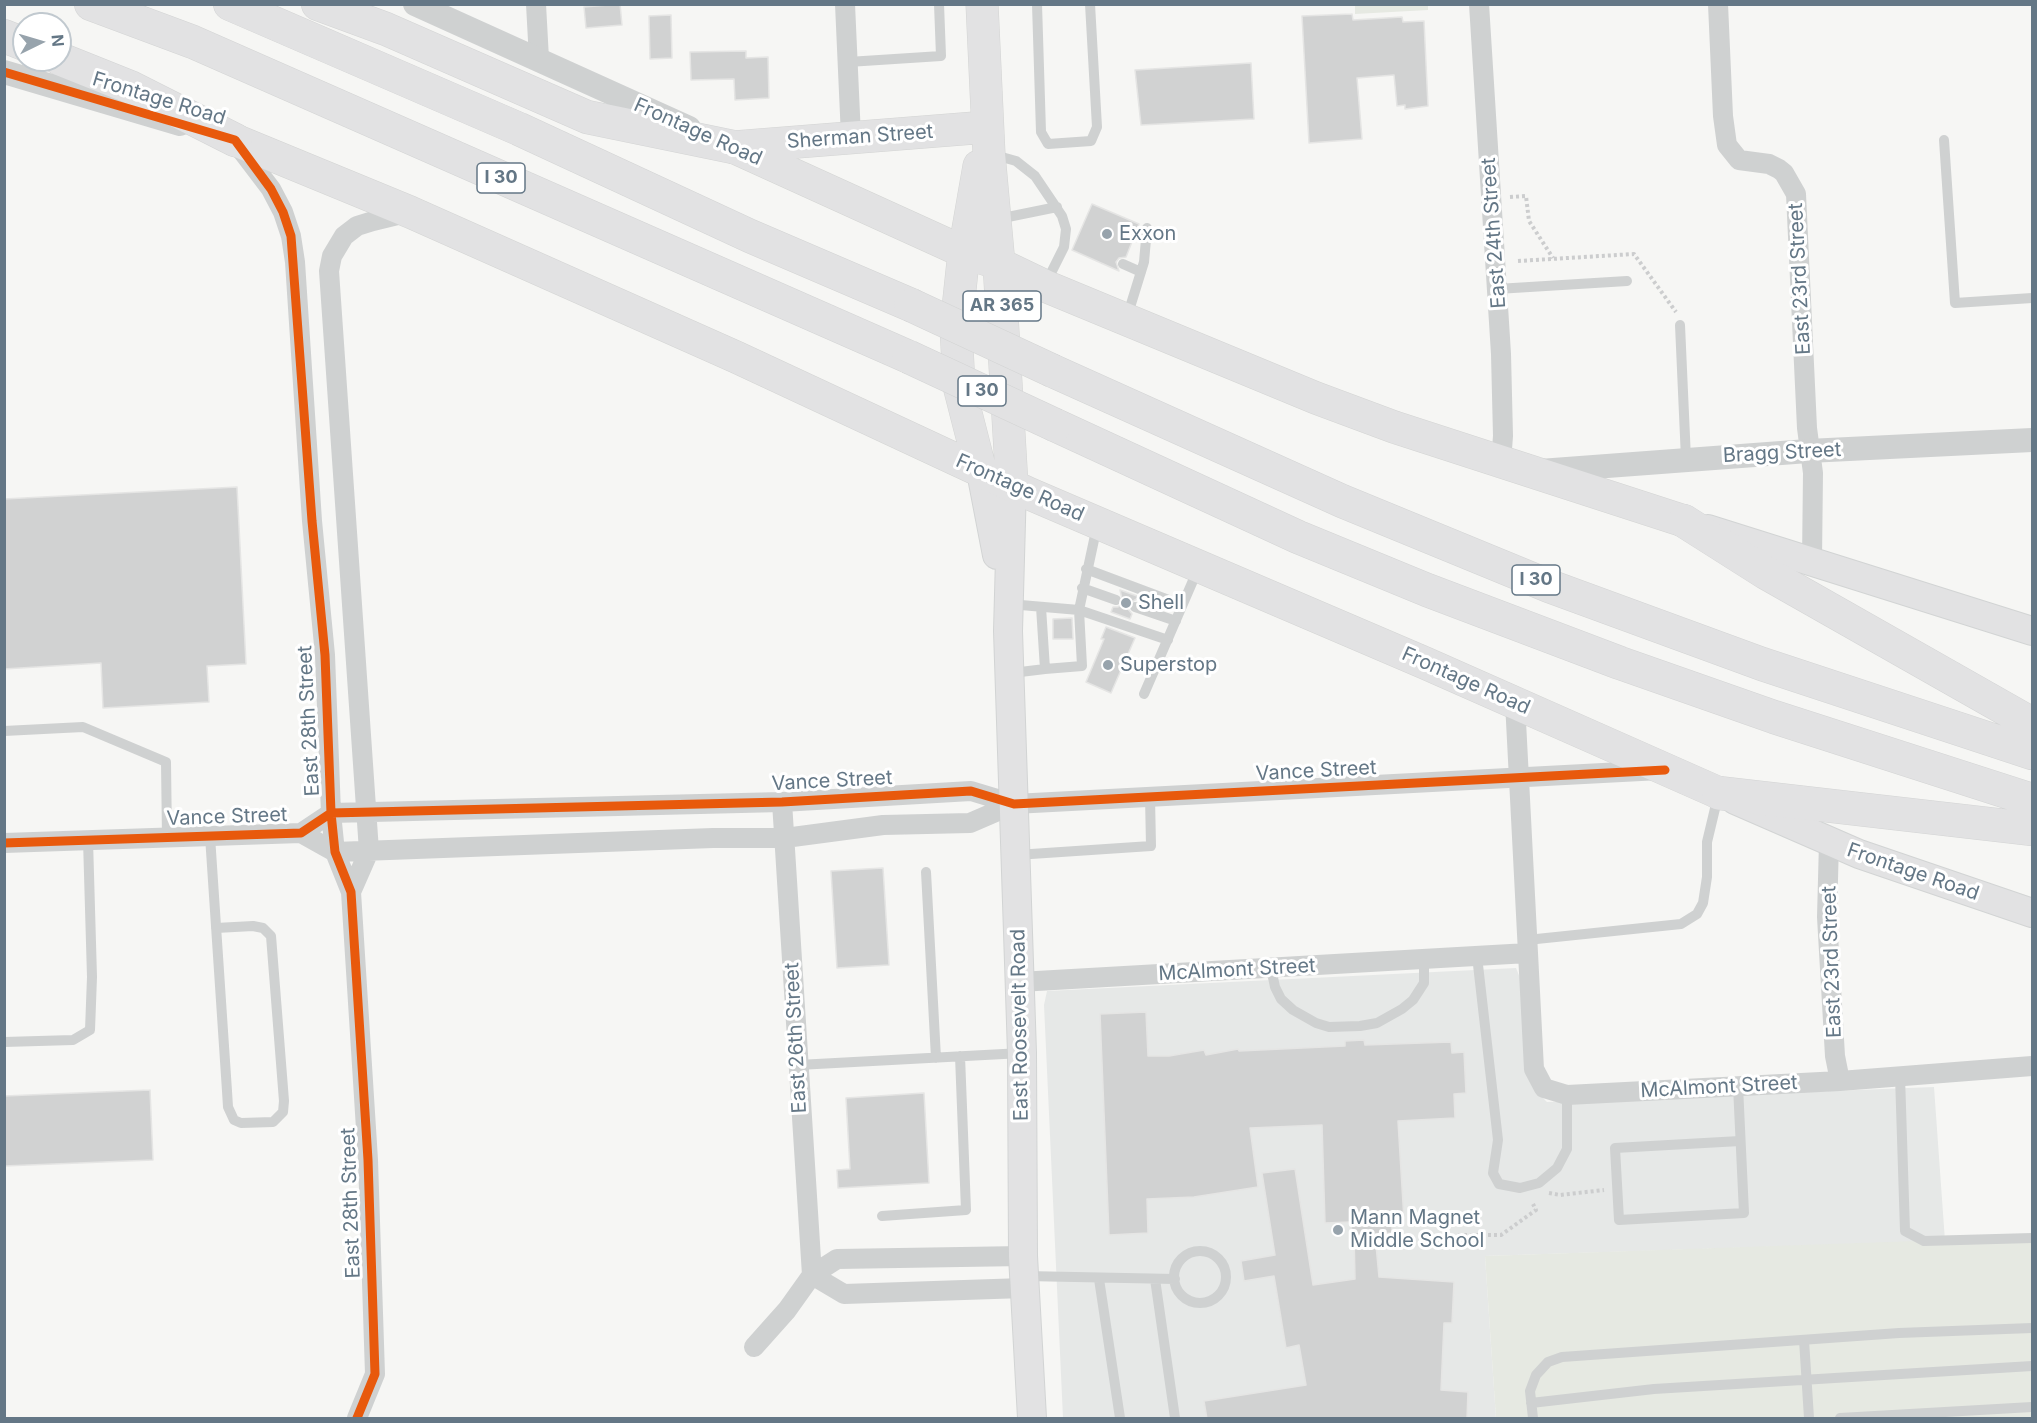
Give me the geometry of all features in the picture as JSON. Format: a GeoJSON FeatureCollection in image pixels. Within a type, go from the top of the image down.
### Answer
{"type":"FeatureCollection","features":[{"type":"Feature","properties":{"kind":"highway","name":"I 30"},"geometry":{"type":"LineString","coordinates":[[91,4],[193,42],[909,357],[1298,537],[1426,590],[1620,663],[1774,717],[2032,800]]}},
{"type":"Feature","properties":{"kind":"highway","name":"I 30"},"geometry":{"type":"LineString","coordinates":[[230,4],[519,129],[750,236],[911,305],[1342,501],[1549,586],[1772,668],[2032,753]]}},
{"type":"Feature","properties":{"kind":"highway"},"geometry":{"type":"LineString","coordinates":[[318,4],[386,29],[587,117],[733,147]]}},
{"type":"Feature","properties":{"kind":"highway"},"geometry":{"type":"LineString","coordinates":[[72,64],[130,87],[235,140]]}},
{"type":"Feature","properties":{"kind":"highway"},"geometry":{"type":"LineString","coordinates":[[1684,521],[1766,573],[2032,724]]}},
{"type":"Feature","properties":{"kind":"highway"},"geometry":{"type":"LineString","coordinates":[[1719,793],[2032,829]]}},
{"type":"Feature","properties":{"kind":"main road","name":"East Roosevelt Road"},"geometry":{"type":"LineString","coordinates":[[982,4],[986,145],[999,264],[1012,485],[1008,617],[1009,673],[1022,1053],[1024,1273],[1032,1419]]}},
{"type":"Feature","properties":{"kind":"main road","name":"Sherman Street"},"geometry":{"type":"LineString","coordinates":[[733,147],[851,137],[986,145]]}},
{"type":"Feature","properties":{"kind":"main road","name":"Frontage Road"},"geometry":{"type":"LineString","coordinates":[[235,140],[410,212],[736,357],[981,472],[1515,702],[1829,842],[2032,913]]}},
{"type":"Feature","properties":{"kind":"main road","name":"East Roosevelt Road"},"geometry":{"type":"LineString","coordinates":[[986,145],[964,252],[956,312],[957,370],[963,408],[981,472],[1008,617]]}},
{"type":"Feature","properties":{"kind":"main road","name":"Frontage Road"},"geometry":{"type":"LineString","coordinates":[[733,147],[964,252],[999,264],[1045,286],[1316,398],[1501,462],[2032,631]]}},
{"type":"Feature","properties":{"kind":"street","name":"Frontage Road"},"geometry":{"type":"LineString","coordinates":[[415,4],[733,147]]}},
{"type":"Feature","properties":{"kind":"street"},"geometry":{"type":"LineString","coordinates":[[536,4],[539,59]]}},
{"type":"Feature","properties":{"kind":"street"},"geometry":{"type":"LineString","coordinates":[[845,4],[851,137]]}},
{"type":"Feature","properties":{"kind":"street","name":"East 24th Street"},"geometry":{"type":"LineString","coordinates":[[1479,4],[1497,289],[1503,436],[1501,462]]}},
{"type":"Feature","properties":{"kind":"street","name":"East 23rd Street"},"geometry":{"type":"LineString","coordinates":[[1718,4],[1723,116],[1727,145],[1739,160],[1769,164],[1779,169],[1796,194],[1808,451],[1813,473],[1812,560]]}},
{"type":"Feature","properties":{"kind":"street","name":"Frontage Road"},"geometry":{"type":"LineString","coordinates":[[4,72],[235,140]]}},
{"type":"Feature","properties":{"kind":"street","name":"East 28th Street"},"geometry":{"type":"LineString","coordinates":[[235,140],[271,189],[283,212],[293,253],[312,521],[325,655],[331,813],[335,852],[351,892],[368,1160],[375,1374],[357,1419]]}},
{"type":"Feature","properties":{"kind":"street","name":"East 28th Street"},"geometry":{"type":"LineString","coordinates":[[351,892],[369,851],[329,271],[332,256],[344,236],[373,220],[410,212]]}},
{"type":"Feature","properties":{"kind":"street","name":"Bragg Street"},"geometry":{"type":"LineString","coordinates":[[1532,472],[1808,451],[2032,440]]}},
{"type":"Feature","properties":{"kind":"street"},"geometry":{"type":"LineString","coordinates":[[1515,702],[1527,947]]}},
{"type":"Feature","properties":{"kind":"street","name":"Vance Street"},"geometry":{"type":"LineString","coordinates":[[301,833],[331,813],[782,802],[971,791],[1014,804],[1519,780],[1665,770]]}},
{"type":"Feature","properties":{"kind":"street","name":"East 26th Street"},"geometry":{"type":"LineString","coordinates":[[782,802],[812,1275]]}},
{"type":"Feature","properties":{"kind":"street","name":"Vance Street"},"geometry":{"type":"LineString","coordinates":[[4,843],[301,833],[335,852],[712,838],[785,838],[883,825],[970,824],[1014,804]]}},
{"type":"Feature","properties":{"kind":"street","name":"East 23rd Street"},"geometry":{"type":"LineString","coordinates":[[1829,842],[1827,917],[1836,1056],[1840,1081]]}},
{"type":"Feature","properties":{"kind":"street","name":"McAlmont Street"},"geometry":{"type":"LineString","coordinates":[[1019,982],[1477,956],[1527,947],[1534,1070],[1544,1088],[1567,1095],[1840,1081],[2032,1066]]}},
{"type":"Feature","properties":{"kind":"street"},"geometry":{"type":"LineString","coordinates":[[754,1347],[788,1310],[812,1275],[837,1258],[1024,1273]]}},
{"type":"Feature","properties":{"kind":"street"},"geometry":{"type":"LineString","coordinates":[[812,1275],[844,1294],[1024,1273]]}},
{"type":"Feature","properties":{"kind":"lane"},"geometry":{"type":"LineString","coordinates":[[848,62],[941,56],[939,4]]}},
{"type":"Feature","properties":{"kind":"lane"},"geometry":{"type":"LineString","coordinates":[[1037,4],[1041,132],[1048,144],[1091,141],[1097,127],[1090,4]]}},
{"type":"Feature","properties":{"kind":"lane"},"geometry":{"type":"LineString","coordinates":[[1944,140],[1954,303],[2032,298]]}},
{"type":"Feature","properties":{"kind":"lane"},"geometry":{"type":"LineString","coordinates":[[986,145],[1016,161],[1035,176],[1057,207],[1066,229],[1069,245],[1045,286]]}},
{"type":"Feature","properties":{"kind":"lane"},"geometry":{"type":"LineString","coordinates":[[995,219],[1057,207]]}},
{"type":"Feature","properties":{"kind":"lane"},"geometry":{"type":"LineString","coordinates":[[1126,320],[1141,272],[1147,228]]}},
{"type":"Feature","properties":{"kind":"lane"},"geometry":{"type":"LineString","coordinates":[[1123,264],[1141,272]]}},
{"type":"Feature","properties":{"kind":"lane"},"geometry":{"type":"LineString","coordinates":[[1497,289],[1627,281]]}},
{"type":"Feature","properties":{"kind":"lane"},"geometry":{"type":"LineString","coordinates":[[1680,325],[1686,459]]}},
{"type":"Feature","properties":{"kind":"lane"},"geometry":{"type":"LineString","coordinates":[[1009,673],[1082,666],[1079,610],[1097,523]]}},
{"type":"Feature","properties":{"kind":"lane"},"geometry":{"type":"LineString","coordinates":[[1144,694],[1199,566]]}},
{"type":"Feature","properties":{"kind":"lane"},"geometry":{"type":"LineString","coordinates":[[1086,569],[1182,604]]}},
{"type":"Feature","properties":{"kind":"lane"},"geometry":{"type":"LineString","coordinates":[[1082,588],[1116,600]]}},
{"type":"Feature","properties":{"kind":"lane"},"geometry":{"type":"LineString","coordinates":[[1041,607],[1045,669]]}},
{"type":"Feature","properties":{"kind":"lane"},"geometry":{"type":"LineString","coordinates":[[1008,617],[1041,607],[1079,610],[1168,640]]}},
{"type":"Feature","properties":{"kind":"lane"},"geometry":{"type":"LineString","coordinates":[[1135,607],[1176,621]]}},
{"type":"Feature","properties":{"kind":"lane"},"geometry":{"type":"LineString","coordinates":[[4,731],[83,727],[166,762],[167,838]]}},
{"type":"Feature","properties":{"kind":"lane"},"geometry":{"type":"LineString","coordinates":[[1527,947],[1681,924],[1697,914],[1702,903],[1707,877],[1707,842],[1719,793]]}},
{"type":"Feature","properties":{"kind":"lane"},"geometry":{"type":"LineString","coordinates":[[1016,855],[1151,846],[1150,797]]}},
{"type":"Feature","properties":{"kind":"lane"},"geometry":{"type":"LineString","coordinates":[[210,836],[226,1091],[231,1114],[241,1123],[273,1122],[283,1112],[284,1101],[271,936],[263,928],[253,926],[216,928]]}},
{"type":"Feature","properties":{"kind":"lane"},"geometry":{"type":"LineString","coordinates":[[4,1042],[73,1040],[90,1030],[92,977],[88,840]]}},
{"type":"Feature","properties":{"kind":"lane"},"geometry":{"type":"LineString","coordinates":[[927,872],[936,1058]]}},
{"type":"Feature","properties":{"kind":"lane"},"geometry":{"type":"LineString","coordinates":[[1477,956],[1498,1140],[1493,1173],[1499,1184],[1520,1188],[1539,1183],[1557,1168],[1568,1149],[1567,1095]]}},
{"type":"Feature","properties":{"kind":"lane"},"geometry":{"type":"LineString","coordinates":[[1271,968],[1275,987],[1281,999],[1293,1010],[1316,1023],[1329,1027],[1360,1026],[1377,1023],[1413,1000],[1424,983],[1424,959]]}},
{"type":"Feature","properties":{"kind":"lane"},"geometry":{"type":"LineString","coordinates":[[798,1065],[1022,1053]]}},
{"type":"Feature","properties":{"kind":"lane"},"geometry":{"type":"LineString","coordinates":[[882,1216],[966,1210],[960,1056]]}},
{"type":"Feature","properties":{"kind":"lane"},"geometry":{"type":"LineString","coordinates":[[1900,1076],[1905,1231],[1924,1241],[2032,1238]]}},
{"type":"Feature","properties":{"kind":"lane"},"geometry":{"type":"LineString","coordinates":[[1738,1086],[1744,1213],[1619,1220],[1615,1148],[1740,1141]]}},
{"type":"Feature","properties":{"kind":"lane"},"geometry":{"type":"LineString","coordinates":[[1199,1251],[1207,1252],[1221,1260],[1226,1275],[1222,1292],[1207,1303],[1189,1301],[1177,1288],[1174,1279],[1178,1263],[1184,1257],[1199,1251]]}},
{"type":"Feature","properties":{"kind":"lane"},"geometry":{"type":"LineString","coordinates":[[1024,1273],[1099,1279],[1174,1279]]}},
{"type":"Feature","properties":{"kind":"lane"},"geometry":{"type":"LineString","coordinates":[[1099,1279],[1120,1419]]}},
{"type":"Feature","properties":{"kind":"lane"},"geometry":{"type":"LineString","coordinates":[[1155,1279],[1175,1419]]}},
{"type":"Feature","properties":{"kind":"lane"},"geometry":{"type":"LineString","coordinates":[[1533,1419],[1530,1391],[1536,1375],[1548,1362],[1562,1357],[2032,1328]]}},
{"type":"Feature","properties":{"kind":"lane"},"geometry":{"type":"LineString","coordinates":[[1804,1341],[1809,1419]]}},
{"type":"Feature","properties":{"kind":"lane"},"geometry":{"type":"LineString","coordinates":[[1531,1403],[1542,1404],[1654,1389],[2032,1366]]}},
{"type":"Feature","properties":{"kind":"lane"},"geometry":{"type":"LineString","coordinates":[[1840,1419],[2032,1407]]}},
{"type":"Feature","properties":{"kind":"path"},"geometry":{"type":"LineString","coordinates":[[1526,196],[1529,221],[1553,259]]}},
{"type":"Feature","properties":{"kind":"path"},"geometry":{"type":"LineString","coordinates":[[1548,1193],[1560,1195],[1607,1190]]}},
{"type":"Feature","properties":{"kind":"path"},"geometry":{"type":"LineString","coordinates":[[1458,1235],[1502,1235],[1536,1210],[1533,1204]]}},
{"type":"Feature","properties":{"kind":"shaded area"},"geometry":{"type":"Polygon","coordinates":[[[1355,5],[1428,5],[1428,10],[1355,14],[1355,5]]]}},
{"type":"Feature","properties":{"kind":"shaded area"},"geometry":{"type":"Polygon","coordinates":[[[1516,968],[1520,978],[1525,1071],[1534,1089],[1547,1102],[1934,1087],[1945,1241],[1485,1256],[1496,1418],[1063,1418],[1044,1005],[1047,991],[1516,968]]]}},
{"type":"Feature","properties":{"kind":"shaded area"},"geometry":{"type":"Polygon","coordinates":[[[2032,1237],[2032,1418],[1496,1418],[1485,1256],[2032,1237]]]}},
{"type":"Feature","properties":{"kind":"building"},"geometry":{"type":"Polygon","coordinates":[[[620,4],[622,25],[586,28],[584,7],[620,4]]]}},
{"type":"Feature","properties":{"kind":"building"},"geometry":{"type":"Polygon","coordinates":[[[1352,14],[1353,20],[1402,17],[1403,22],[1424,21],[1428,106],[1405,109],[1405,105],[1397,106],[1394,75],[1357,78],[1362,139],[1309,143],[1302,16],[1352,14]]]}},
{"type":"Feature","properties":{"kind":"building"},"geometry":{"type":"Polygon","coordinates":[[[671,15],[672,58],[650,59],[649,16],[671,15]]]}},
{"type":"Feature","properties":{"kind":"building"},"geometry":{"type":"Polygon","coordinates":[[[746,51],[746,58],[768,57],[769,98],[735,100],[734,79],[691,80],[690,52],[746,51]]]}},
{"type":"Feature","properties":{"kind":"building"},"geometry":{"type":"Polygon","coordinates":[[[1251,63],[1254,119],[1141,125],[1135,70],[1251,63]]]}},
{"type":"Feature","properties":{"kind":"building","name":"Exxon"},"geometry":{"type":"Polygon","coordinates":[[[1092,204],[1139,224],[1126,257],[1119,258],[1116,262],[1119,271],[1072,250],[1092,204]]]}},
{"type":"Feature","properties":{"kind":"building"},"geometry":{"type":"Polygon","coordinates":[[[237,487],[246,664],[207,666],[209,702],[103,708],[101,663],[4,669],[4,499],[237,487]]]}},
{"type":"Feature","properties":{"kind":"building"},"geometry":{"type":"Polygon","coordinates":[[[1120,590],[1140,597],[1128,604],[1128,609],[1132,614],[1130,619],[1111,612],[1113,607],[1118,607],[1123,603],[1120,590]]]}},
{"type":"Feature","properties":{"kind":"building"},"geometry":{"type":"Polygon","coordinates":[[[1072,618],[1073,639],[1053,639],[1053,619],[1072,618]]]}},
{"type":"Feature","properties":{"kind":"building","name":"Superstop"},"geometry":{"type":"Polygon","coordinates":[[[1106,627],[1135,638],[1111,693],[1086,682],[1104,639],[1101,639],[1106,627]]]}},
{"type":"Feature","properties":{"kind":"building"},"geometry":{"type":"Polygon","coordinates":[[[883,868],[889,965],[837,968],[831,871],[883,868]]]}},
{"type":"Feature","properties":{"kind":"building"},"geometry":{"type":"Polygon","coordinates":[[[1146,1012],[1148,1056],[1169,1056],[1204,1050],[1206,1055],[1238,1049],[1239,1051],[1345,1046],[1345,1041],[1364,1040],[1365,1045],[1451,1042],[1452,1053],[1464,1052],[1466,1093],[1454,1094],[1455,1118],[1398,1121],[1404,1220],[1392,1220],[1392,1233],[1375,1234],[1379,1277],[1454,1282],[1452,1323],[1444,1323],[1441,1390],[1468,1392],[1467,1419],[1207,1419],[1204,1401],[1306,1385],[1299,1345],[1286,1348],[1274,1276],[1244,1281],[1241,1261],[1275,1255],[1262,1173],[1295,1169],[1313,1285],[1355,1279],[1354,1235],[1352,1235],[1351,1222],[1325,1223],[1322,1125],[1250,1128],[1258,1187],[1194,1197],[1147,1199],[1148,1233],[1109,1235],[1100,1014],[1146,1012]]]}},
{"type":"Feature","properties":{"kind":"building"},"geometry":{"type":"Polygon","coordinates":[[[150,1090],[153,1160],[4,1166],[4,1096],[150,1090]]]}},
{"type":"Feature","properties":{"kind":"building"},"geometry":{"type":"Polygon","coordinates":[[[924,1093],[929,1183],[838,1188],[837,1170],[850,1169],[846,1098],[924,1093]]]}},
{"type":"Feature","properties":{"kind":"cycle path"},"geometry":{"type":"LineString","coordinates":[[4,72],[235,140],[271,189],[283,212],[291,236],[312,521],[325,655],[331,813],[335,852],[351,892],[368,1160],[375,1374],[357,1418]]}},
{"type":"Feature","properties":{"kind":"cycle path"},"geometry":{"type":"LineString","coordinates":[[4,843],[301,833],[331,813],[782,802],[971,791],[1014,804],[1665,770]]}},
{"type":"Feature","properties":{"kind":"place","name":"Exxon"},"geometry":{"type":"Point","coordinates":[1107,234]}},
{"type":"Feature","properties":{"kind":"place","name":"Shell"},"geometry":{"type":"Point","coordinates":[1126,603]}},
{"type":"Feature","properties":{"kind":"place","name":"Superstop"},"geometry":{"type":"Point","coordinates":[1108,665]}},
{"type":"Feature","properties":{"kind":"place","name":"Mann Magnet Middle School"},"geometry":{"type":"Point","coordinates":[1338,1230]}}]}
